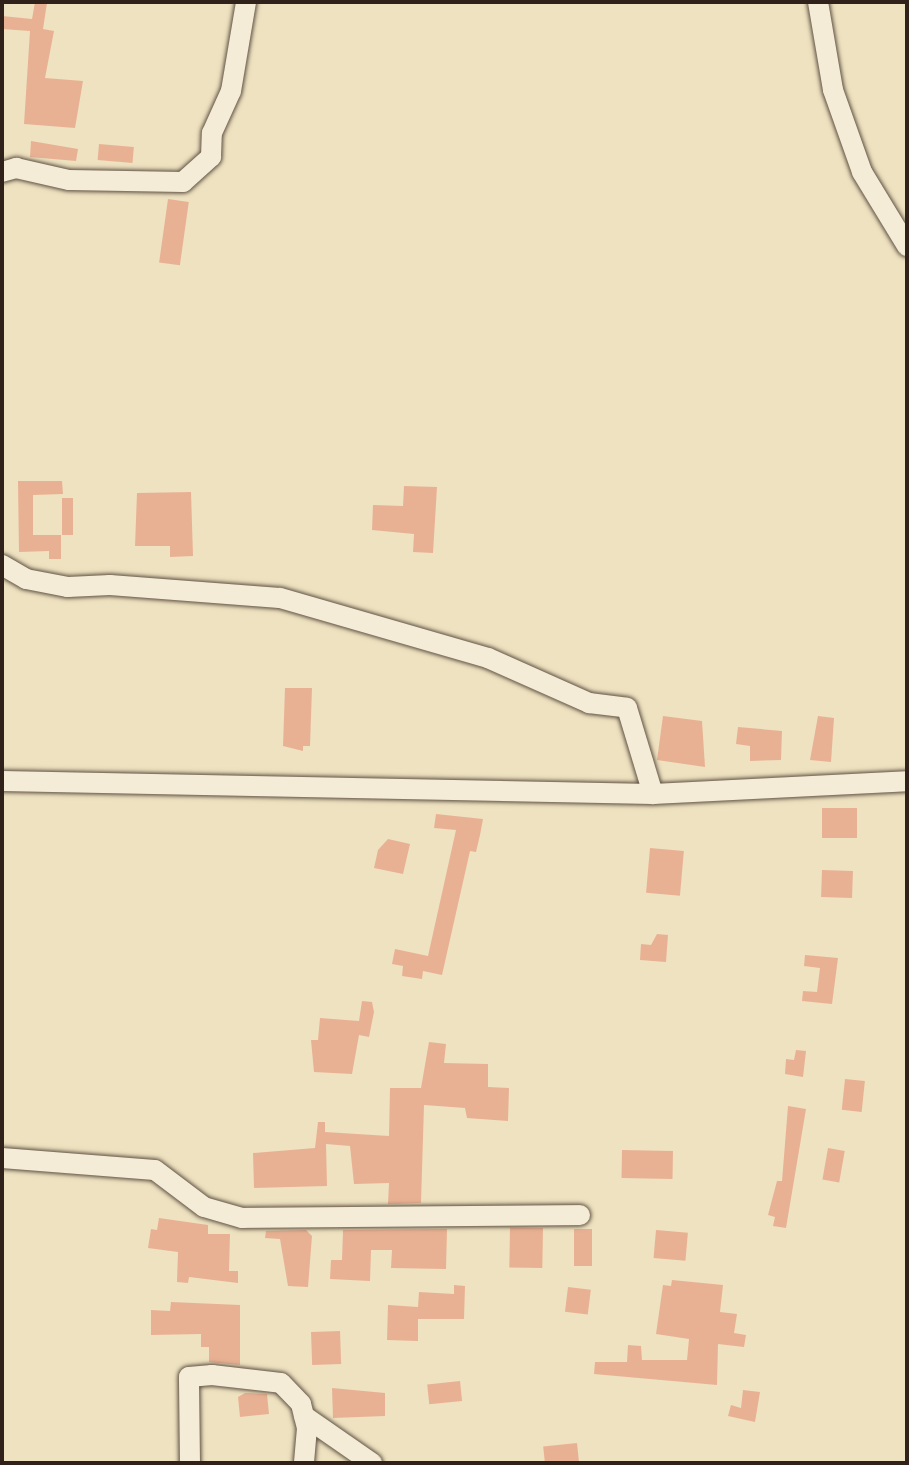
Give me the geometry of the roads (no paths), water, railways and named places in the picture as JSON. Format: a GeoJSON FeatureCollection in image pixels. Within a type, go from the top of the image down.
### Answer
{"type":"FeatureCollection","features":[{"type":"Feature","properties":{"kind":"street"},"geometry":{"type":"LineString","coordinates":[[2,172],[16,168],[69,180],[183,182],[211,157],[212,133],[231,91],[246,2]]}},
{"type":"Feature","properties":{"kind":"street"},"geometry":{"type":"LineString","coordinates":[[818,2],[833,90],[862,172],[907,246]]}},
{"type":"Feature","properties":{"kind":"street"},"geometry":{"type":"LineString","coordinates":[[2,565],[26,579],[68,587],[110,585],[280,598],[488,658],[589,703],[627,708],[653,794]]}},
{"type":"Feature","properties":{"kind":"street"},"geometry":{"type":"LineString","coordinates":[[2,781],[653,794],[906,781]]}},
{"type":"Feature","properties":{"kind":"street"},"geometry":{"type":"LineString","coordinates":[[2,1158],[155,1170],[204,1207],[242,1218],[580,1215]]}},
{"type":"Feature","properties":{"kind":"street"},"geometry":{"type":"LineString","coordinates":[[190,1463],[189,1377],[281,1383],[301,1404],[304,1463]]}},
{"type":"Feature","properties":{"kind":"street"},"geometry":{"type":"LineString","coordinates":[[304,1416],[372,1463]]}}]}
